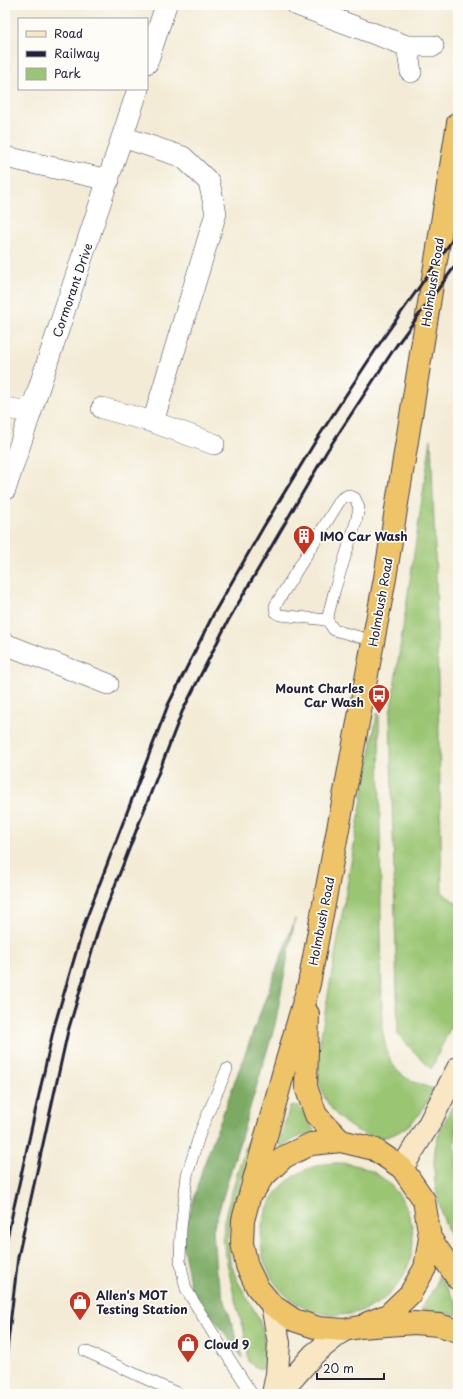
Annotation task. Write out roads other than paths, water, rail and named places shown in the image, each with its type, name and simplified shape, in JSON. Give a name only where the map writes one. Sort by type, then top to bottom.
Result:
[{"type":"highway","name":"Holmbush Road","points":[[309,984],[385,578],[458,123]]},
{"type":"highway","points":[[309,984],[306,1087],[316,1115],[341,1141]]},
{"type":"highway","points":[[309,984],[243,1220],[242,1243],[250,1273],[257,1287],[272,1305],[294,1320],[318,1328],[352,1328],[414,1323],[439,1324],[458,1331]]},
{"type":"highway","points":[[250,1198],[262,1178],[284,1157],[311,1144],[341,1141],[374,1149],[402,1168],[424,1200],[430,1238],[425,1268],[410,1294],[388,1315],[352,1328]]},
{"type":"highway","points":[[430,1238],[458,1279]]},
{"type":"street","points":[[148,60],[166,5]]},
{"type":"street","points":[[297,5],[407,46],[433,46]]},
{"type":"street","points":[[407,46],[411,72]]},
{"type":"street","name":"Cormorant Drive","points":[[5,490],[138,90]]},
{"type":"street","points":[[123,137],[183,157],[209,182],[216,213],[153,422]]},
{"type":"street","points":[[5,157],[109,180]]},
{"type":"street","points":[[5,408],[31,412]]},
{"type":"street","points":[[102,408],[153,422],[214,444]]},
{"type":"street","points":[[5,644],[108,684]]},
{"type":"street","points":[[402,1168],[429,1124],[458,1068]]},
{"type":"street","points":[[272,1305],[279,1343],[277,1374],[272,1394]]},
{"type":"street","points":[[279,1394],[314,1354],[352,1328]]},
{"type":"lane","points":[[327,620],[359,508],[355,498],[348,495],[342,499],[330,515],[275,606],[276,612],[280,615],[327,620],[334,630],[374,641]]},
{"type":"lane","points":[[227,1069],[201,1130],[187,1175],[181,1229],[180,1261],[186,1289],[252,1394]]},
{"type":"lane","points":[[85,1351],[179,1394]]},
{"type":"railway","points":[[5,1247],[54,1027],[85,922],[168,705],[214,613],[315,442],[384,337],[458,232]]},
{"type":"railway","points":[[5,1367],[18,1257],[68,1031],[99,927],[182,712],[228,621],[327,451],[396,346],[458,262]]},
{"type":"place","name":"IMO Car Wash","points":[[304,556]]},
{"type":"place","name":"Mount Charles Car Wash","points":[[379,714]]},
{"type":"place","name":"Allen's MOT Testing Station","points":[[80,1322]]},
{"type":"place","name":"Cloud 9","points":[[188,1364]]}]
